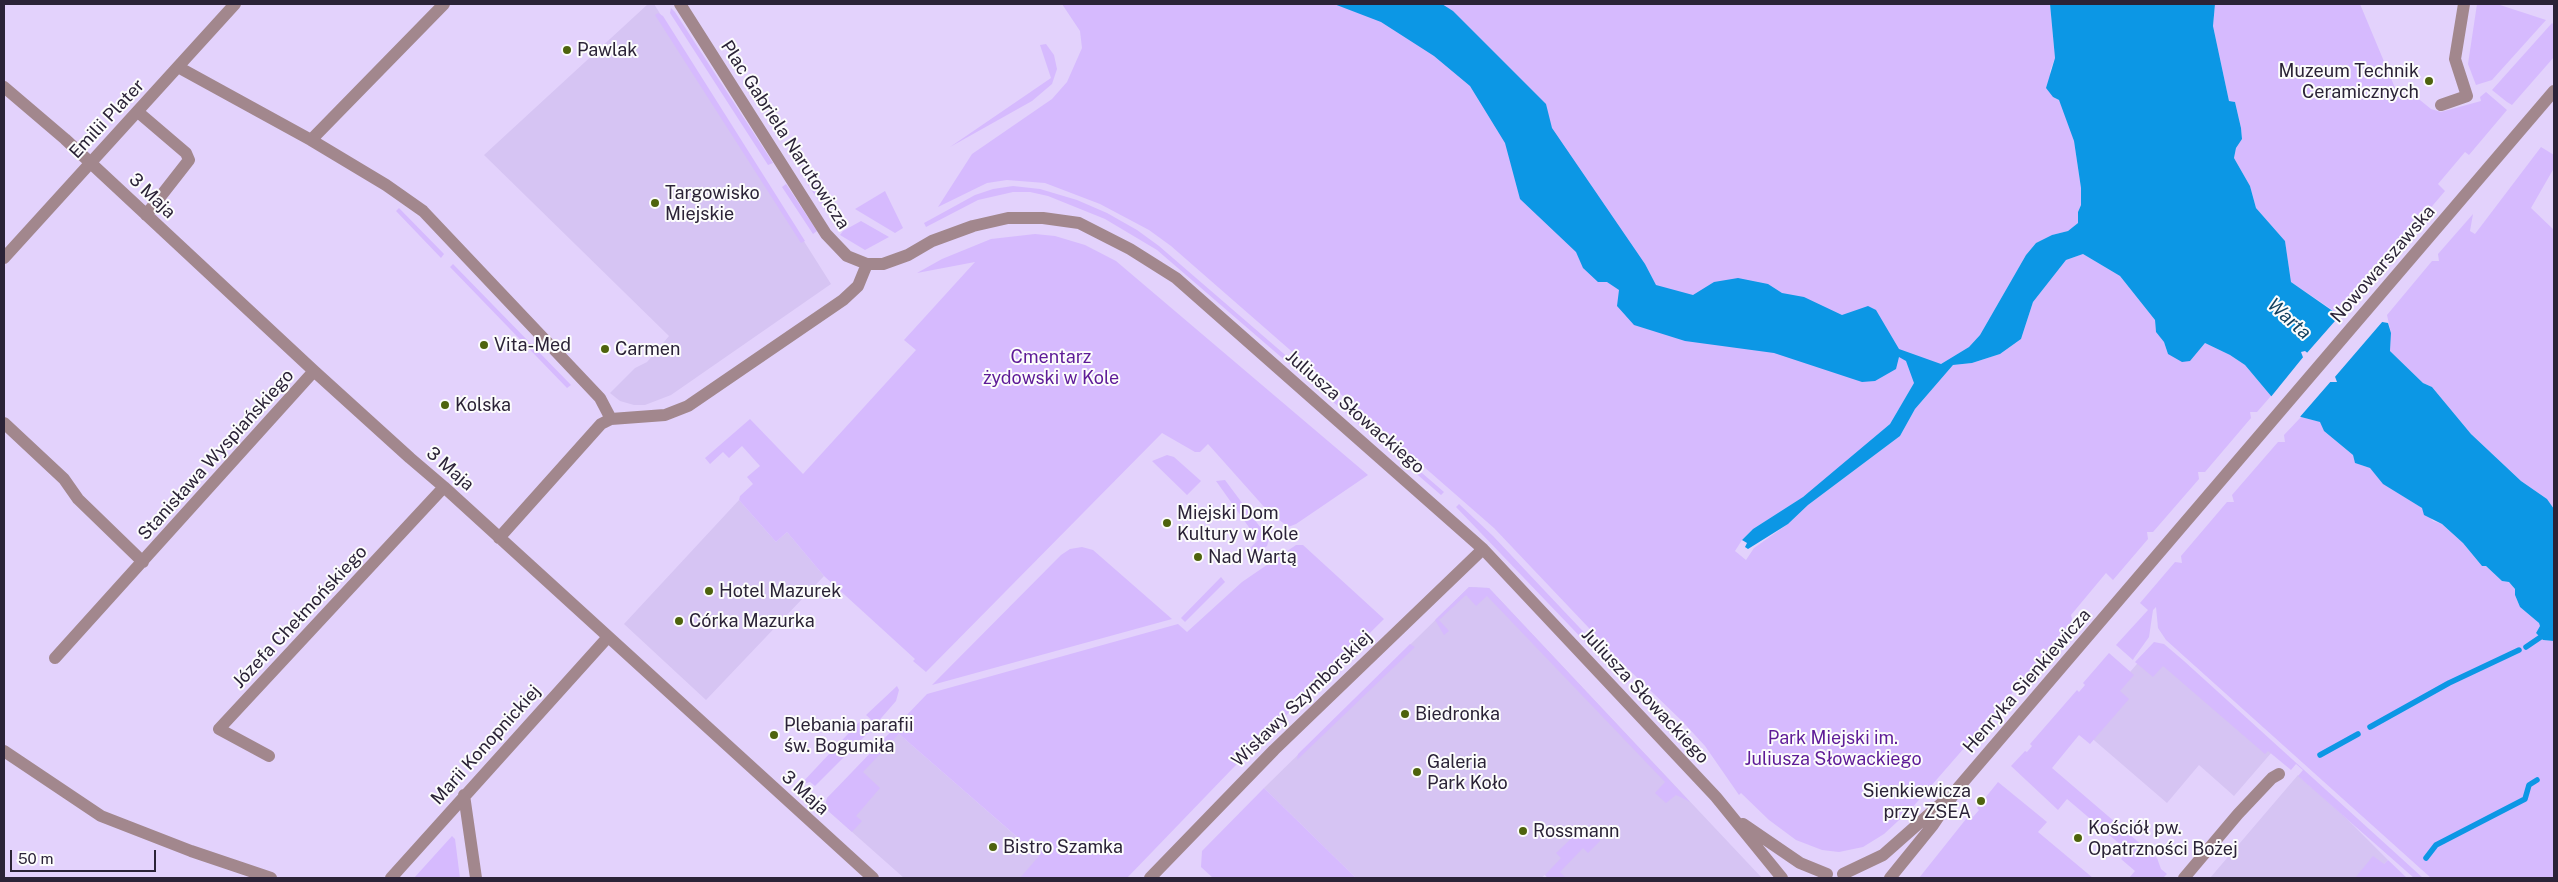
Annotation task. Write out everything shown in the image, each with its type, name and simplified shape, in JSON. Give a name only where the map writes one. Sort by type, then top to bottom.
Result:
[{"type":"street","name":"Emilii Plater","points":[[4,258],[235,4]]},
{"type":"street","points":[[311,140],[444,4]]},
{"type":"street","name":"Plac Gabriela Narutowicza","points":[[680,4],[826,234],[846,256],[867,264]]},
{"type":"street","points":[[2441,105],[2467,96],[2455,59],[2464,4]]},
{"type":"street","points":[[178,67],[311,140],[391,188],[423,211],[600,398],[611,419]]},
{"type":"street","name":"3 Maja","points":[[4,87],[90,163],[314,371],[873,878]]},
{"type":"street","name":"Nowowarszawska","points":[[2122,596],[2554,92]]},
{"type":"street","points":[[138,112],[186,153],[189,160],[146,215]]},
{"type":"street","name":"Juliusza Słowackiego","points":[[867,264],[894,260],[932,241],[973,226],[1008,218],[1043,218],[1079,223],[1130,249],[1176,278],[1483,549],[1735,818],[1782,878]]},
{"type":"street","points":[[499,538],[601,424],[611,419],[665,415],[688,406],[844,300],[858,286],[867,264]]},
{"type":"street","name":"Stanisława Wyspiańskiego","points":[[55,658],[314,371]]},
{"type":"street","name":"Stanisława Wyspiańskiego","points":[[4,423],[64,479],[78,499],[143,562]]},
{"type":"street","name":"Józefa Chełmońskiego","points":[[270,756],[220,730],[444,487]]},
{"type":"street","name":"Wisławy Szymborskiej","points":[[1150,878],[1274,750],[1483,549]]},
{"type":"street","name":"Henryka Sienkiewicza","points":[[1890,878],[1933,825],[1958,788],[2122,596]]},
{"type":"street","name":"Marii Konopnickiej","points":[[391,878],[608,637]]},
{"type":"street","points":[[4,751],[101,816],[191,851],[271,878]]},
{"type":"street","points":[[2184,878],[2238,814],[2272,778],[2279,774]]},
{"type":"street","name":"Henryka Sienkiewicza","points":[[1850,876],[1883,855],[1958,788]]},
{"type":"street","points":[[464,795],[476,878]]},
{"type":"street","name":"Juliusza Słowackiego","points":[[1735,818],[1800,864],[1823,876]]},
{"type":"street","points":[[1823,876],[1850,876]]},
{"type":"shaded area","name":"Targowisko Miejskie","points":[[648,4],[654,4],[831,284],[671,395],[645,405],[634,405],[620,401],[610,393],[635,368],[647,362],[669,336],[484,155]]},
{"type":"shaded area","points":[[739,500],[776,542],[787,532],[824,576],[706,700],[624,624]]},
{"type":"shaded area","points":[[1469,587],[1489,588],[1762,878],[1548,878],[1545,875],[1541,878],[1356,878],[1264,788]]},
{"type":"shaded area","points":[[2154,644],[2272,752],[2234,796],[2199,765],[2167,803],[2066,716],[2115,659],[2130,672]]},
{"type":"shaded area","points":[[899,734],[1064,878],[904,878],[825,808],[827,798]]},
{"type":"shaded area","points":[[2298,775],[2344,816],[2388,860],[2371,878],[2210,878]]},
{"type":"green space","name":"Park Miejski im. Juliusza Słowackiego","points":[[1062,4],[2050,4],[2055,58],[2050,71],[2053,97],[2059,100],[2066,113],[2074,141],[2081,188],[2078,223],[2068,231],[2052,235],[2036,243],[2026,255],[1980,335],[1969,347],[1941,364],[1925,370],[1913,385],[1890,424],[1803,497],[1753,529],[1742,540],[1735,551],[1746,560],[1754,548],[1788,524],[1808,505],[1900,436],[1915,409],[1953,365],[1972,363],[2000,354],[2021,339],[2033,302],[2066,260],[2083,254],[2120,276],[2155,320],[2156,332],[2164,342],[2168,354],[2198,351],[2205,343],[2230,355],[2245,365],[2271,396],[2257,412],[2250,412],[2251,418],[2205,472],[2198,472],[2199,479],[2153,532],[2147,532],[2148,539],[2113,580],[2106,573],[2071,615],[2073,623],[1911,809],[1884,834],[1863,847],[1839,852],[1822,850],[1796,840],[1769,820],[1741,793],[1739,795],[1705,746],[1683,722],[1625,666],[1494,528],[1171,246],[1149,230],[1100,204],[1045,183],[1007,180],[987,183],[938,207],[972,154],[1052,99],[1067,82],[1082,48],[1080,31]]},
{"type":"green space","points":[[2215,4],[2360,4],[2398,95],[2410,92],[2431,109],[2441,112],[2481,101],[2480,97],[2486,92],[2507,110],[2469,155],[2465,152],[2438,184],[2445,191],[2411,231],[2404,231],[2405,238],[2359,291],[2352,291],[2353,298],[2340,315],[2291,282],[2285,241],[2256,208],[2250,186],[2234,158],[2236,148],[2242,139],[2241,128],[2235,102],[2229,101],[2213,26]]},
{"type":"green space","points":[[2477,4],[2497,4],[2546,20],[2492,80],[2476,85],[2468,64]]},
{"type":"green space","points":[[671,8],[773,163],[768,165],[670,13]]},
{"type":"green space","points":[[658,13],[663,16],[805,241],[801,243],[655,15]]},
{"type":"green space","points":[[2552,23],[2554,25],[2554,57],[2512,105],[2492,90]]},
{"type":"green space","points":[[1046,44],[1054,55],[1057,69],[1052,84],[1032,101],[950,147],[1051,78],[1040,45]]},
{"type":"green space","points":[[2541,147],[2554,155],[2554,168],[2531,208],[2554,230],[2554,509],[2547,499],[2521,481],[2471,434],[2432,387],[2423,383],[2390,351],[2391,333],[2387,315],[2432,261],[2439,261],[2438,254],[2473,214],[2470,231],[2475,234]]},
{"type":"green space","points":[[815,180],[840,218],[833,222],[808,185]]},
{"type":"green space","points":[[786,184],[817,231],[813,234],[782,187]]},
{"type":"green space","points":[[1013,186],[1040,189],[1077,200],[1107,213],[1137,230],[1159,246],[1444,492],[1441,495],[1157,250],[1105,219],[1048,196],[1030,192],[1013,192],[978,200],[926,227],[924,223],[975,195],[993,189]]},
{"type":"green space","points":[[885,191],[903,228],[895,233],[855,209]]},
{"type":"green space","points":[[399,208],[444,254],[441,258],[396,211]]},
{"type":"green space","points":[[861,221],[889,237],[865,250],[840,235],[843,231]]},
{"type":"green space","name":"Cmentarz żydowski w Kole","points":[[1035,234],[1055,236],[1085,245],[1116,261],[1368,475],[1296,524],[1288,527],[1266,509],[1208,444],[1200,452],[1195,452],[1162,433],[926,672],[913,661],[915,659],[824,576],[787,532],[776,542],[739,500],[740,496],[753,484],[747,477],[760,466],[742,446],[729,458],[723,452],[710,464],[705,458],[750,419],[803,474],[916,350],[904,340],[975,262],[917,273],[942,259],[991,239]]},
{"type":"green space","points":[[453,264],[571,385],[567,388],[450,267]]},
{"type":"green space","points":[[2301,417],[2321,422],[2324,431],[2353,455],[2355,463],[2370,468],[2384,484],[2422,508],[2433,521],[2442,524],[2463,543],[2482,566],[2486,566],[2502,581],[2509,582],[2515,589],[2515,595],[2520,607],[2539,623],[2540,626],[2536,633],[2543,640],[2554,641],[2554,878],[2431,878],[2166,640],[2158,628],[2156,607],[2153,610],[2149,637],[2133,660],[2116,645],[2148,610],[2140,603],[2175,562],[2182,563],[2181,556],[2227,502],[2234,502],[2232,495],[2278,442],[2285,442],[2284,435]]},
{"type":"green space","points":[[1167,455],[1174,457],[1201,481],[1187,495],[1152,461]]},
{"type":"green space","points":[[1225,480],[1269,539],[1267,546],[1251,557],[1246,552],[1258,540],[1216,481]]},
{"type":"green space","points":[[1459,504],[1493,536],[1630,681],[1626,684],[1614,672],[1456,507]]},
{"type":"green space","points":[[1296,545],[1303,545],[1384,619],[1233,768],[1127,878],[1020,878],[1039,856],[899,734],[863,772],[880,788],[856,816],[862,821],[852,832],[825,808],[827,798],[927,694],[1178,624],[1187,632],[1242,582]]},
{"type":"green space","points":[[1082,547],[1093,550],[1172,619],[932,685],[1061,555],[1070,549]]},
{"type":"green space","points":[[1221,577],[1225,582],[1185,622],[1181,618]]},
{"type":"green space","points":[[1469,587],[1489,588],[1690,802],[1676,795],[1666,803],[1655,793],[1665,782],[1487,596],[1476,606],[1466,595],[1439,620],[1449,631],[1444,635],[1435,620]]},
{"type":"green space","points":[[2154,642],[2164,644],[2184,661],[2423,878],[2414,878],[2298,776],[2303,770],[2296,764],[2291,770],[2268,751],[2265,754],[2163,666],[2153,677],[2135,662]]},
{"type":"green space","points":[[1410,644],[1415,647],[1297,760],[1298,754]]},
{"type":"green space","points":[[2109,653],[2134,675],[2120,691],[2129,699],[2090,744],[2079,735],[2052,768],[2157,858],[2161,869],[2167,874],[2163,878],[2129,878],[2135,871],[2121,859],[2128,851],[2067,799],[2058,810],[2011,766],[2025,751],[2027,752],[2032,746],[2030,744],[2077,690],[2079,692],[2085,685],[2083,683]]},
{"type":"green space","points":[[897,686],[899,690],[896,701],[876,724],[866,715]]},
{"type":"green space","points":[[862,719],[872,729],[815,786],[810,782],[800,785]]},
{"type":"green space","points":[[1998,782],[2047,822],[2038,832],[2093,878],[1919,878],[1970,814],[1973,817],[1979,810],[1977,808]]},
{"type":"green space","points":[[1264,788],[1356,878],[1213,878],[1201,867],[1202,851]]},
{"type":"green space","points":[[1594,827],[1601,833],[1600,841],[1588,853],[1583,848],[1560,872],[1566,878],[1548,878],[1545,875],[1561,858],[1556,853],[1576,834],[1581,839]]},
{"type":"green space","points":[[452,836],[455,839],[460,878],[414,878]]},
{"type":"green space","points":[[2373,856],[2384,864],[2388,860],[2407,878],[2355,878]]},
{"type":"water","name":"Warta","points":[[1334,4],[1442,4],[1453,11],[1546,104],[1552,128],[1645,264],[1656,285],[1693,295],[1714,282],[1738,278],[1768,284],[1782,293],[1804,297],[1842,315],[1868,306],[1876,310],[1899,349],[1941,364],[1969,347],[1980,335],[2026,255],[2036,243],[2052,235],[2068,231],[2078,223],[2081,188],[2074,141],[2059,100],[2053,97],[2046,88],[2055,58],[2050,4],[2215,4],[2213,26],[2229,101],[2235,102],[2241,128],[2242,139],[2236,148],[2234,158],[2250,186],[2256,208],[2285,241],[2291,282],[2337,314],[2388,323],[2391,333],[2390,351],[2423,383],[2432,387],[2471,434],[2521,481],[2547,499],[2554,509],[2554,641],[2543,640],[2536,633],[2540,626],[2539,623],[2520,607],[2515,595],[2515,589],[2509,582],[2502,581],[2486,566],[2482,566],[2463,543],[2442,524],[2424,515],[2422,508],[2383,484],[2370,468],[2355,463],[2353,455],[2324,431],[2320,422],[2301,417],[2271,396],[2245,365],[2230,355],[2205,343],[2190,361],[2182,362],[2168,354],[2164,342],[2156,332],[2155,320],[2120,276],[2083,254],[2066,260],[2033,302],[2021,339],[2000,354],[1972,363],[1953,365],[1915,409],[1900,436],[1808,505],[1788,524],[1748,549],[1745,547],[1747,543],[1742,540],[1753,529],[1803,497],[1890,424],[1914,383],[1906,361],[1899,357],[1896,369],[1875,381],[1862,382],[1774,353],[1685,341],[1634,325],[1617,306],[1619,290],[1607,282],[1598,282],[1583,268],[1576,252],[1520,199],[1505,143],[1470,86],[1434,56],[1381,22]],"holes":[[[2305,351],[2334,374],[2337,382],[2330,382],[2304,360],[2301,352]]]},
{"type":"pier","points":[[2342,313],[2383,321],[2334,378],[2306,354]]},
{"type":"pier","points":[[2304,356],[2332,380],[2299,418],[2270,398]]},
{"type":"waterway","points":[[2526,647],[2554,628]]},
{"type":"waterway","points":[[2370,727],[2449,683],[2519,650]]},
{"type":"waterway","points":[[2320,755],[2358,734]]},
{"type":"waterway","points":[[2426,858],[2436,845],[2525,799],[2529,785],[2537,780]]},
{"type":"place","name":"Pawlak","points":[[567,50]]},
{"type":"place","name":"Muzeum Technik Ceramicznych","points":[[2429,81]]},
{"type":"place","name":"Targowisko Miejskie","points":[[655,203]]},
{"type":"place","name":"Vita-Med","points":[[484,345]]},
{"type":"place","name":"Carmen","points":[[605,349]]},
{"type":"place","name":"Kolska","points":[[445,405]]},
{"type":"place","name":"Miejski Dom Kultury w Kole","points":[[1167,523]]},
{"type":"place","name":"Nad Wartą","points":[[1198,557]]},
{"type":"place","name":"Hotel Mazurek","points":[[709,591]]},
{"type":"place","name":"Córka Mazurka","points":[[679,621]]},
{"type":"place","name":"Biedronka","points":[[1405,714]]},
{"type":"place","name":"Plebania parafii św. Bogumiła","points":[[774,735]]},
{"type":"place","name":"Galeria Park Koło","points":[[1417,772]]},
{"type":"place","name":"Sienkiewicza przy ZSEA","points":[[1981,801]]},
{"type":"place","name":"Rossmann","points":[[1523,831]]},
{"type":"place","name":"Kościół pw. Opatrzności Bożej","points":[[2078,838]]},
{"type":"place","name":"Bistro Szamka","points":[[993,847]]}]
